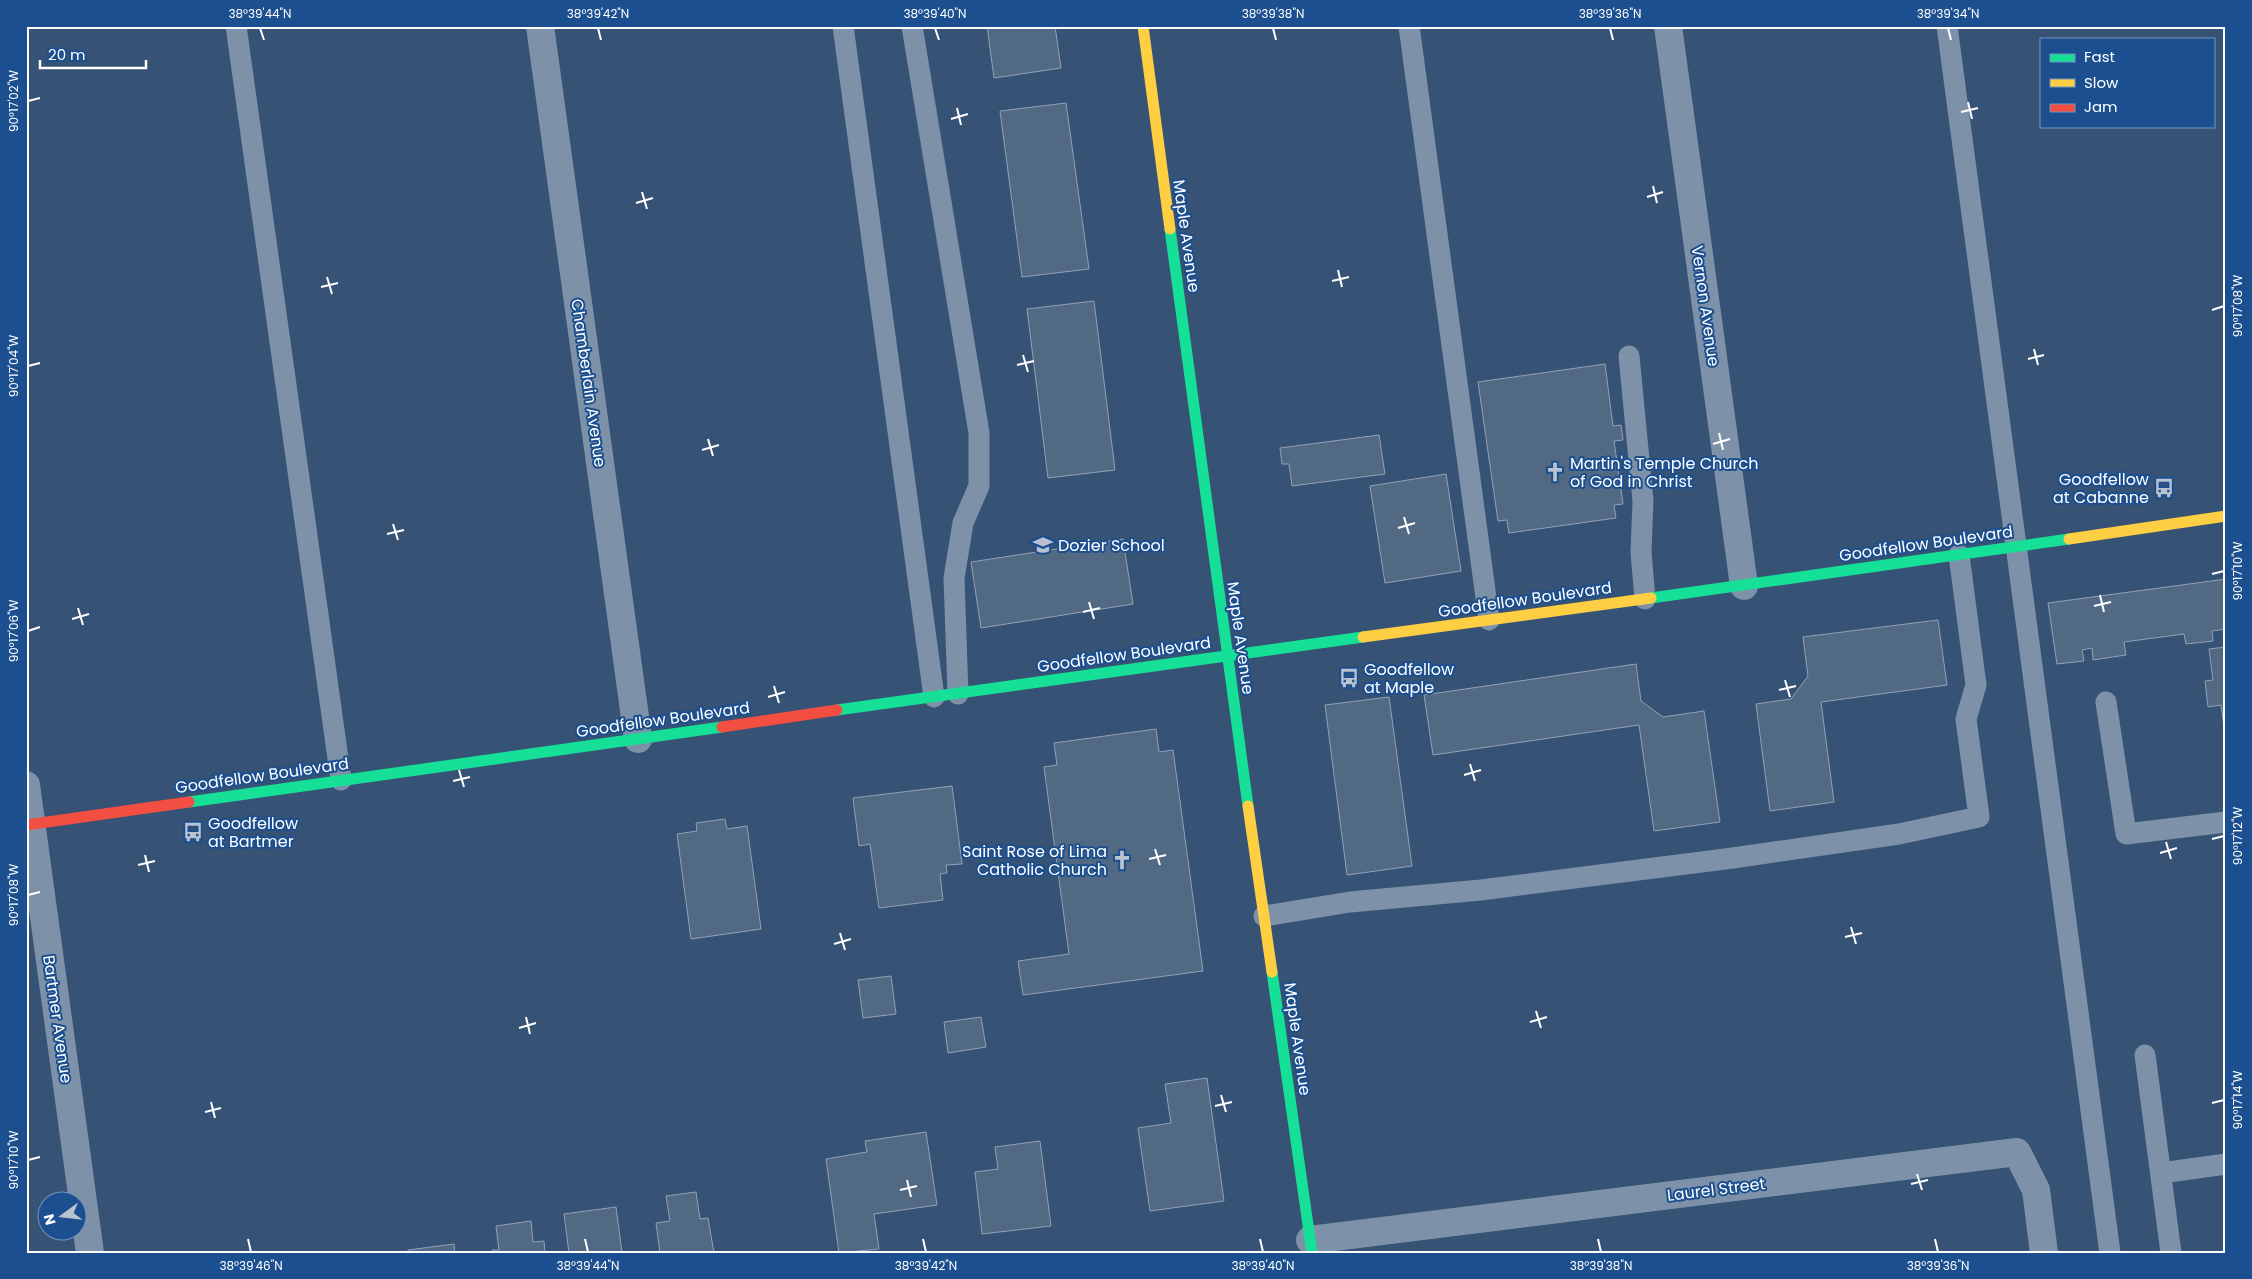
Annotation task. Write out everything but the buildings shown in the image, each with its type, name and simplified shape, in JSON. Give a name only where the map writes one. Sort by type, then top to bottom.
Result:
[{"type":"main road","name":"Maple Avenue","points":[[1143,26],[1227,655],[1311,1246]]},
{"type":"main road","name":"Goodfellow Boulevard","points":[[28,824],[1227,655],[1744,586],[2226,516]]},
{"type":"street","name":"Chamberlain Avenue","points":[[540,26],[638,739]]},
{"type":"street","name":"Vernon Avenue","points":[[1668,26],[1744,586]]},
{"type":"street","name":"Bartmer Avenue","points":[[26,785],[28,824],[90,1253]]},
{"type":"street","name":"Laurel Street","points":[[1311,1246],[2017,1152],[2036,1190],[2044,1253]]},
{"type":"lane","points":[[236,26],[341,780]]},
{"type":"lane","points":[[844,26],[934,697]]},
{"type":"lane","points":[[912,26],[979,433],[979,486],[963,523],[954,578],[958,694]]},
{"type":"lane","points":[[1409,26],[1489,620]]},
{"type":"lane","points":[[1947,26],[2110,1253]]},
{"type":"lane","points":[[1629,356],[1643,501],[1641,552],[1645,599]]},
{"type":"lane","points":[[1264,916],[1350,902],[1481,890],[1733,858],[1898,834],[1979,817],[1966,719],[1976,685],[1959,555]]},
{"type":"lane","points":[[2106,702],[2126,834],[2226,822]]},
{"type":"lane","points":[[2145,1055],[2171,1253]]},
{"type":"lane","points":[[2161,1172],[2226,1164]]},
{"type":"traffic: fast","points":[[1170,229],[1248,806]]},
{"type":"traffic: fast","points":[[1651,598],[2069,539]]},
{"type":"traffic: fast","points":[[837,710],[1363,637]]},
{"type":"traffic: fast","points":[[189,802],[722,727]]},
{"type":"traffic: fast","points":[[1272,972],[1312,1253]]},
{"type":"traffic: slow","points":[[1143,26],[1170,229]]},
{"type":"traffic: slow","points":[[2069,539],[2226,516]]},
{"type":"traffic: slow","points":[[1363,637],[1651,598]]},
{"type":"traffic: slow","points":[[1248,806],[1272,972]]},
{"type":"traffic: jam","points":[[722,727],[837,710]]},
{"type":"traffic: jam","points":[[26,825],[189,802]]},
{"type":"place","name":"Martin's Temple Church of God in Christ","points":[[1555,472]]},
{"type":"place","name":"Goodfellow at Cabanne","points":[[2164,488]]},
{"type":"place","name":"Dozier School","points":[[1043,545]]},
{"type":"place","name":"Goodfellow at Maple","points":[[1349,678]]},
{"type":"place","name":"Goodfellow at Bartmer","points":[[193,832]]},
{"type":"place","name":"Saint Rose of Lima Catholic Church","points":[[1122,860]]}]
